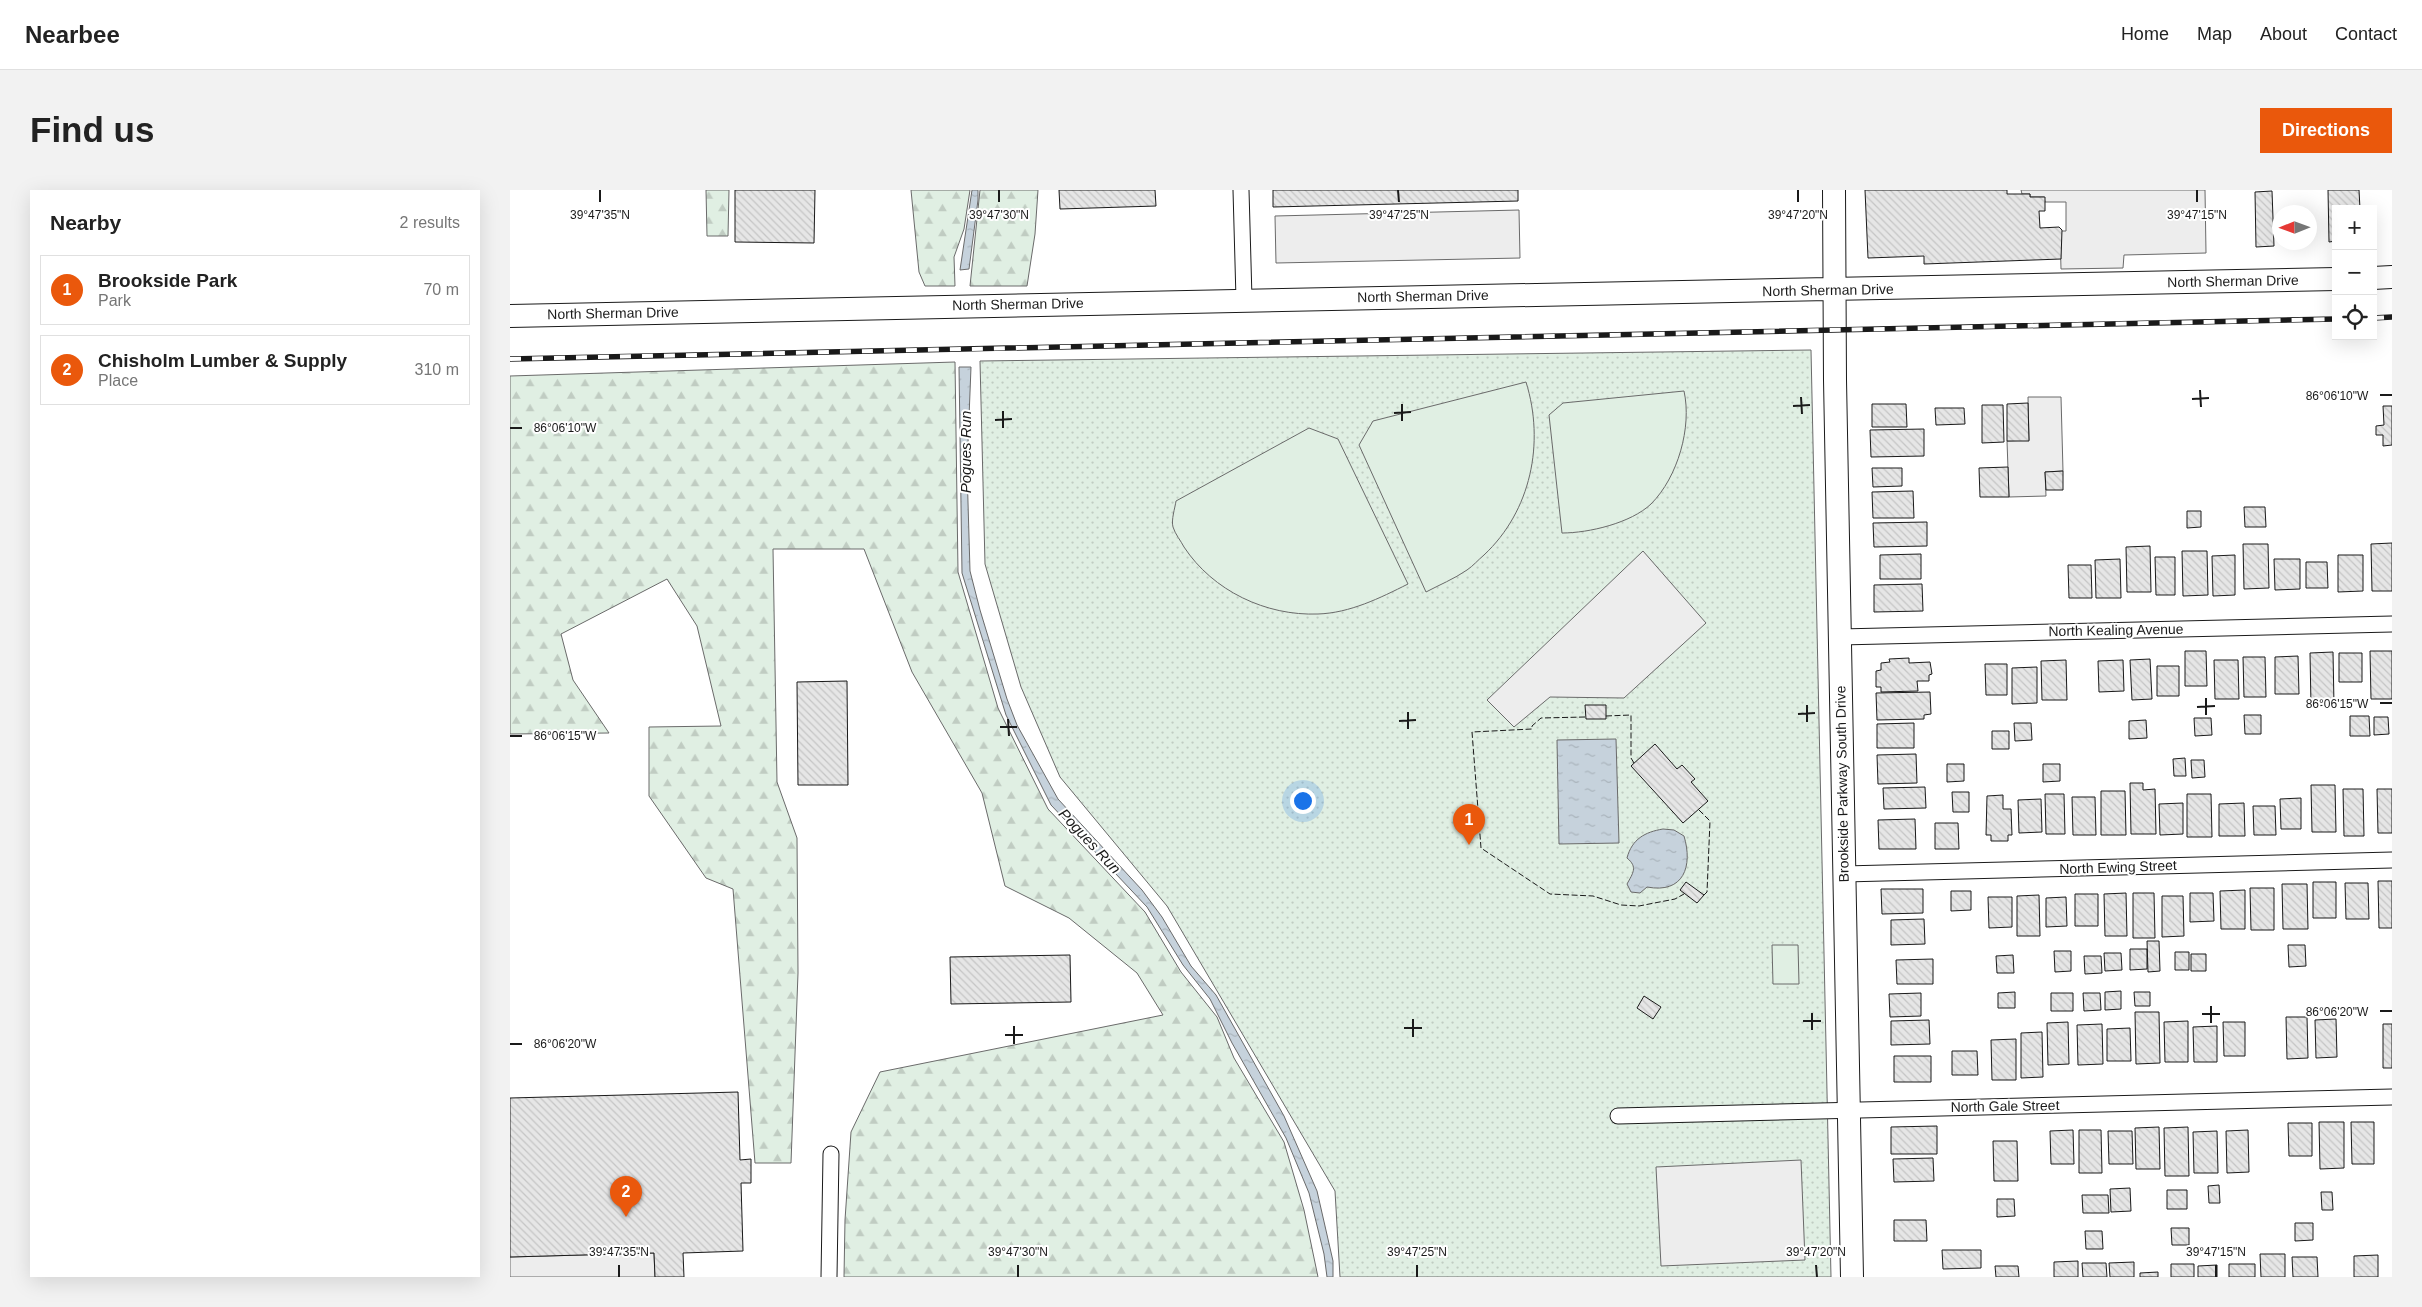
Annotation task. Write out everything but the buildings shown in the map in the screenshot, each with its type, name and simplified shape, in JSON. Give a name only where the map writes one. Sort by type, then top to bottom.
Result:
[{"type":"main road","name":"Brookside Parkway South Drive","points":[[1834,190],[1852,1277]]},
{"type":"main road","points":[[2377,278],[2392,277]]},
{"type":"main road","name":"North Sherman Drive","points":[[510,316],[1244,299],[1835,291],[2332,278]]},
{"type":"street","points":[[1241,190],[1244,299]]},
{"type":"street","name":"North Kealing Avenue","points":[[1840,637],[2392,624]]},
{"type":"street","name":"North Ewing Street","points":[[1844,874],[2392,860]]},
{"type":"street","name":"North Gale Street","points":[[1618,1116],[2392,1097]]},
{"type":"street","points":[[829,1277],[832,1154]]},
{"type":"green space","points":[[706,190],[729,190],[728,236],[707,236]]},
{"type":"green space","points":[[911,190],[970,190],[964,229],[954,257],[955,286],[925,286],[919,272]]},
{"type":"green space","points":[[980,190],[1038,190],[1035,234],[1027,286],[970,286]]},
{"type":"green space","points":[[1811,350],[1831,1277],[1340,1277],[1335,1191],[1167,906],[1060,777],[1021,687],[985,564],[980,361]]},
{"type":"green space","points":[[955,362],[958,572],[998,708],[1048,809],[1145,912],[1181,972],[1217,1017],[1234,1058],[1284,1142],[1304,1210],[1318,1277],[844,1277],[845,1220],[851,1132],[880,1072],[1163,1015],[1137,973],[1069,918],[1005,886],[982,793],[912,672],[864,549],[773,549],[777,782],[797,838],[798,973],[791,1163],[755,1163],[733,889],[706,878],[649,796],[649,727],[721,726],[697,626],[667,579],[561,634],[573,680],[609,733],[510,734],[510,376]]},
{"type":"green space","points":[[1526,382],[1532,405],[1533,452],[1530,475],[1523,497],[1513,518],[1500,537],[1471,567],[1426,592],[1359,445],[1373,421]]},
{"type":"green space","points":[[1684,391],[1686,420],[1681,451],[1669,480],[1651,504],[1632,517],[1609,526],[1573,533],[1562,533],[1549,415],[1563,403]]},
{"type":"green space","points":[[1309,428],[1338,439],[1408,584],[1353,608],[1318,614],[1279,611],[1242,598],[1225,588],[1196,563],[1178,537],[1173,524],[1176,501]]},
{"type":"green space","points":[[1772,945],[1798,945],[1799,984],[1773,984]]},
{"type":"shaded area","points":[[2021,190],[2205,190],[2206,253],[2124,255],[2123,268],[2061,269],[2060,231],[2066,231],[2066,202],[2045,202],[2044,197],[2030,197],[2030,194],[2022,194]]},
{"type":"shaded area","points":[[1519,210],[1520,258],[1276,263],[1275,216]]},
{"type":"shaded area","points":[[2028,397],[2061,397],[2063,471],[2045,472],[2046,496],[2009,497],[2007,441],[2029,440]]},
{"type":"shaded area","points":[[1643,551],[1706,623],[1624,698],[1550,697],[1514,727],[1487,700]]},
{"type":"shaded area","points":[[1801,1160],[1805,1260],[1661,1266],[1656,1167]]},
{"type":"shaded area","points":[[654,1253],[655,1277],[510,1277],[510,1257]]},
{"type":"water","points":[[972,190],[978,190],[978,200],[969,269],[960,270]]},
{"type":"water","name":"Pogues Run","points":[[959,367],[971,367],[967,468],[970,571],[1007,699],[1017,725],[1058,799],[1142,890],[1162,917],[1191,966],[1216,995],[1284,1116],[1317,1191],[1333,1261],[1333,1277],[1327,1277],[1324,1254],[1309,1193],[1286,1138],[1232,1043],[1210,999],[1183,965],[1147,907],[1051,805],[1006,715],[962,573]]},
{"type":"water","points":[[1616,739],[1619,843],[1559,844],[1557,740]]},
{"type":"water","points":[[1663,829],[1674,830],[1684,836],[1687,858],[1683,875],[1670,886],[1660,888],[1647,887],[1640,893],[1631,892],[1627,884],[1633,870],[1632,864],[1627,858],[1629,851],[1636,841],[1645,834]]},
{"type":"railway","points":[[2377,318],[2392,317]]},
{"type":"railway","points":[[510,359],[2332,319]]},
{"type":"fence","points":[[1606,716],[1631,715],[1631,758],[1634,763]]},
{"type":"fence","points":[[1585,717],[1541,718],[1532,726],[1532,729],[1472,732],[1481,848],[1550,894],[1593,896],[1621,905],[1639,906],[1675,899],[1684,894]]},
{"type":"fence","points":[[1699,810],[1710,821],[1707,892],[1704,895]]},
{"type":"place","name":"Brookside Park","points":[[1469,845]]},
{"type":"place","name":"Chisholm Lumber & Supply","points":[[626,1217]]}]
